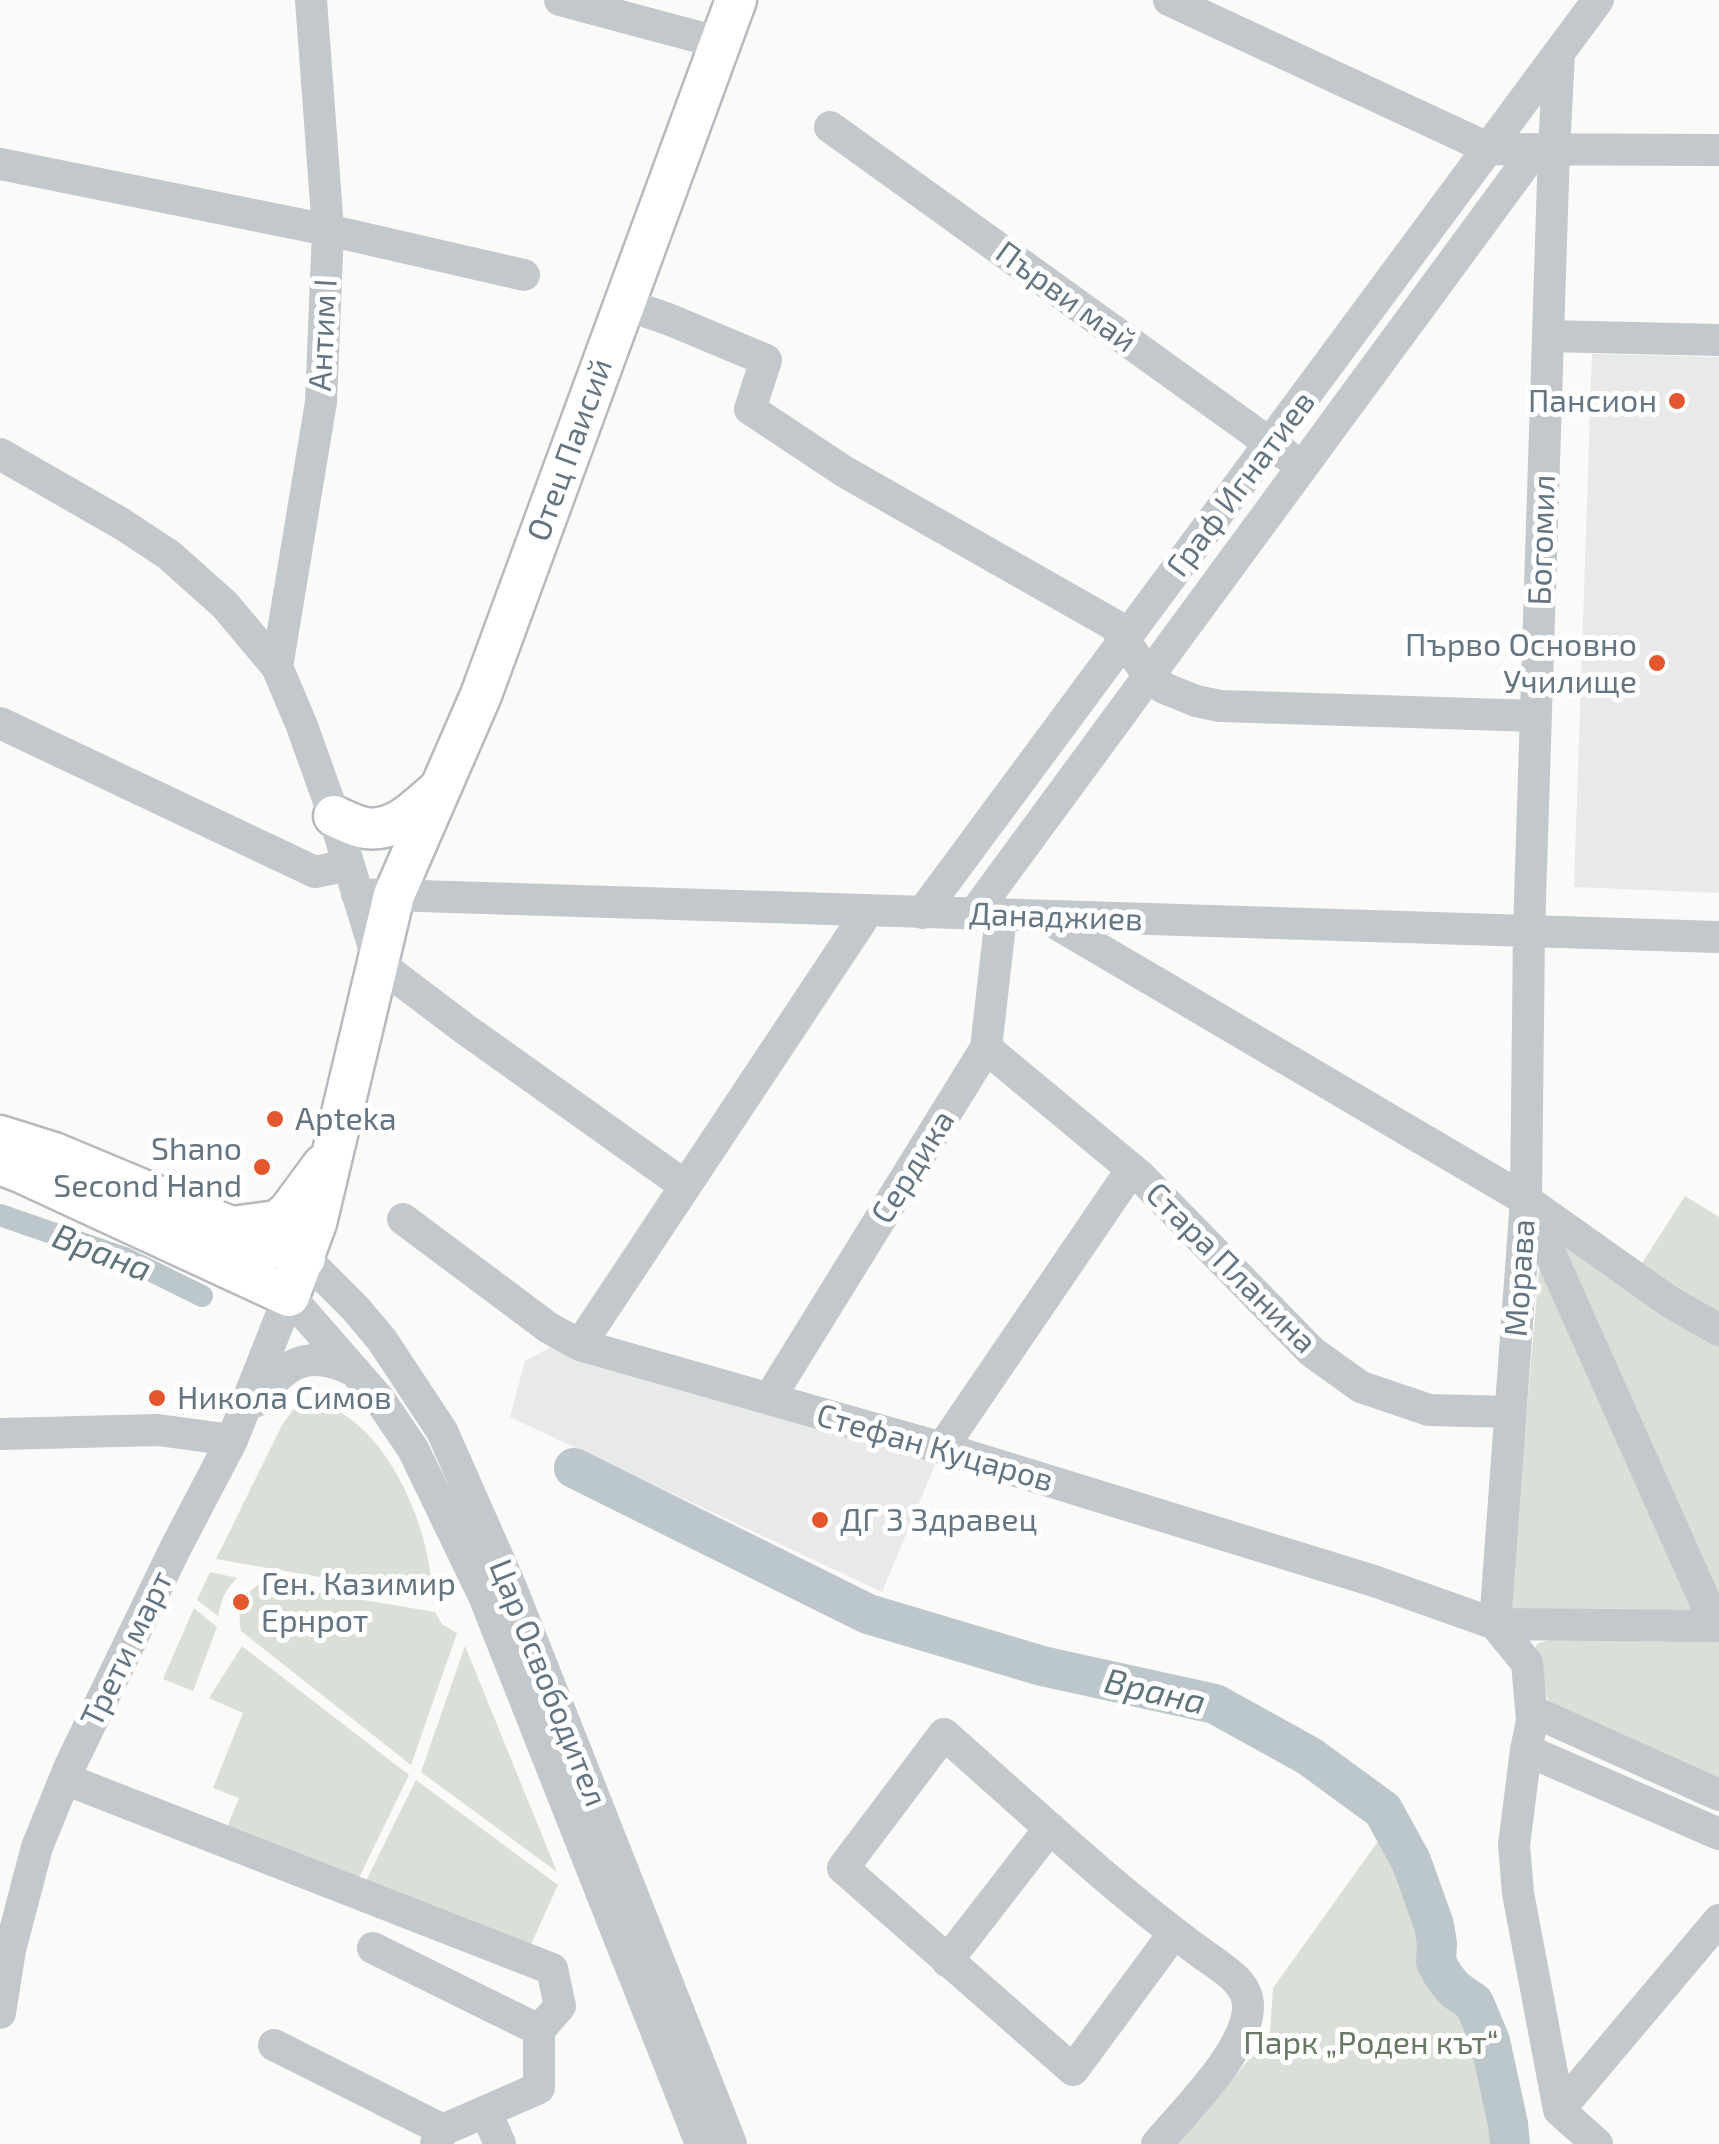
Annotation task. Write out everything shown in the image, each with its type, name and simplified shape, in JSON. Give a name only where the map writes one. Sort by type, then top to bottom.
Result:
[{"type":"main road","name":"Отец Паисий","points":[[289,1296],[316,1222],[379,964],[366,885],[440,787],[480,695],[736,0]]},
{"type":"main road","points":[[334,816],[364,828],[383,827],[405,819],[440,787]]},
{"type":"main road","points":[[0,1136],[54,1154],[305,1258]]},
{"type":"main road","points":[[232,1227],[277,1221],[289,1211],[334,1149]]},
{"type":"main road","points":[[0,1164],[289,1296]]},
{"type":"street","name":"Антим I","points":[[276,667],[321,402],[328,230],[310,0]]},
{"type":"street","points":[[560,0],[645,12],[720,43]]},
{"type":"street","points":[[1169,0],[1490,149],[1719,150]]},
{"type":"street","name":"Граф Игнатиев","points":[[922,913],[1598,0]]},
{"type":"street","points":[[1545,149],[1559,54]]},
{"type":"street","name":"Първи май","points":[[830,127],[1301,466]]},
{"type":"street","name":"Граф Игнатиев","points":[[987,916],[1148,674],[1301,466],[1545,149]]},
{"type":"street","name":"Богомил","points":[[1529,931],[1548,336],[1545,149]]},
{"type":"street","points":[[0,164],[524,274]]},
{"type":"street","points":[[624,304],[668,318],[766,360],[750,409],[845,472],[1114,625],[1148,674],[1164,688],[1220,706],[1536,716]]},
{"type":"street","points":[[1548,336],[1719,340]]},
{"type":"street","points":[[0,454],[169,554],[226,605],[276,667],[334,816],[366,885]]},
{"type":"street","name":"Данаджиев","points":[[0,723],[315,872],[366,885],[868,912],[1719,937]]},
{"type":"street","points":[[580,1345],[868,912]]},
{"type":"street","name":"Сердика","points":[[770,1399],[986,1048],[987,916]]},
{"type":"street","points":[[1046,918],[1526,1200],[1670,1302],[1719,1330]]},
{"type":"street","name":"Морава","points":[[1495,1624],[1526,1200],[1529,931]]},
{"type":"street","points":[[379,964],[684,1186]]},
{"type":"street","name":"Стара Планина","points":[[986,1048],[1132,1170],[1312,1352],[1361,1387],[1430,1410],[1510,1412]]},
{"type":"street","points":[[942,1448],[1132,1170]]},
{"type":"street","points":[[1495,1624],[1718,1626],[1526,1200]]},
{"type":"street","name":"Стефан Куцаров","points":[[403,1219],[549,1328],[580,1345],[942,1448],[1374,1582],[1495,1624]]},
{"type":"street","name":"Цар Освободител","points":[[305,1258],[382,1340],[442,1431],[510,1585],[730,2144]]},
{"type":"street","name":"Цар Освободител","points":[[289,1296],[379,1398],[413,1449],[484,1596],[700,2144]]},
{"type":"street","name":"Трети март","points":[[0,2012],[5,1948],[37,1847],[65,1779],[236,1429],[289,1296]]},
{"type":"street","points":[[0,1434],[236,1429],[277,1376],[292,1366],[320,1359],[355,1371]]},
{"type":"street","points":[[1495,1624],[1527,1663],[1532,1712],[1514,1845],[1518,1893],[1559,2110],[1597,2144]]},
{"type":"street","points":[[1526,1750],[1711,1830],[1718,1794],[1532,1712]]},
{"type":"street","points":[[1157,2144],[1232,2054],[1244,2030],[1249,2005],[1243,1987],[1174,1933],[944,1734],[843,1868],[1074,2070],[1174,1933]]},
{"type":"street","points":[[1572,1770],[1582,1734]]},
{"type":"street","points":[[65,1779],[552,1970],[560,2006],[539,2030],[539,2088],[439,2137],[274,2045]]},
{"type":"street","points":[[947,1962],[1050,1828]]},
{"type":"street","points":[[1559,2110],[1719,1920]]},
{"type":"street","points":[[373,1948],[539,2030]]},
{"type":"street","points":[[486,2112],[500,2144]]},
{"type":"shaded area","points":[[1592,354],[1719,357],[1719,893],[1574,887]]},
{"type":"shaded area","name":"ДГ 3 Здравец","points":[[567,1338],[942,1448],[882,1592],[510,1417],[525,1361]]},
{"type":"green space","points":[[1685,1196],[1719,1217],[1719,1314],[1639,1268]]},
{"type":"green space","points":[[1546,1220],[1719,1337],[1719,1613]]},
{"type":"green space","points":[[1540,1258],[1701,1615],[1506,1611]]},
{"type":"green space","points":[[305,1403],[330,1408],[352,1420],[389,1462],[416,1515],[424,1541],[430,1573],[429,1596],[216,1559],[282,1425],[293,1410]]},
{"type":"green space","points":[[210,1572],[237,1578],[224,1595],[218,1616],[197,1600]]},
{"type":"green space","points":[[261,1583],[435,1612],[442,1624],[457,1633],[411,1765],[241,1631],[243,1603]]},
{"type":"green space","points":[[194,1608],[217,1627],[193,1691],[163,1679]]},
{"type":"green space","points":[[1719,1634],[1719,1786],[1552,1714],[1534,1653],[1537,1644],[1548,1640]]},
{"type":"green space","points":[[242,1646],[409,1775],[355,1886],[227,1827],[239,1798],[213,1788],[243,1713],[209,1698]]},
{"type":"green space","points":[[465,1646],[557,1872],[421,1772]]},
{"type":"green space","points":[[416,1780],[558,1885],[528,1951],[362,1889]]},
{"type":"green space","name":"Парк „Роден кът“","points":[[1389,1826],[1488,2058],[1512,2144],[1178,2144],[1270,2034],[1273,1988]]},
{"type":"waterway","name":"Врана","points":[[0,1215],[127,1259],[202,1296]]},
{"type":"waterway","name":"Врана","points":[[574,1468],[868,1614],[1042,1666],[1215,1704],[1309,1756],[1383,1810],[1411,1861],[1434,1925],[1436,1962],[1454,1989],[1474,2003],[1490,2041],[1510,2144]]},
{"type":"place","name":"Пансион","points":[[1677,401]]},
{"type":"place","name":"Първо Основно Училище","points":[[1657,663]]},
{"type":"place","name":"Apteka","points":[[275,1119]]},
{"type":"place","name":"Shano Second Hand","points":[[262,1167]]},
{"type":"place","name":"Никола Симов","points":[[157,1398]]},
{"type":"place","name":"ДГ 3 Здравец","points":[[820,1520]]},
{"type":"place","name":"Ген. Казимир Ернрот","points":[[241,1602]]}]
